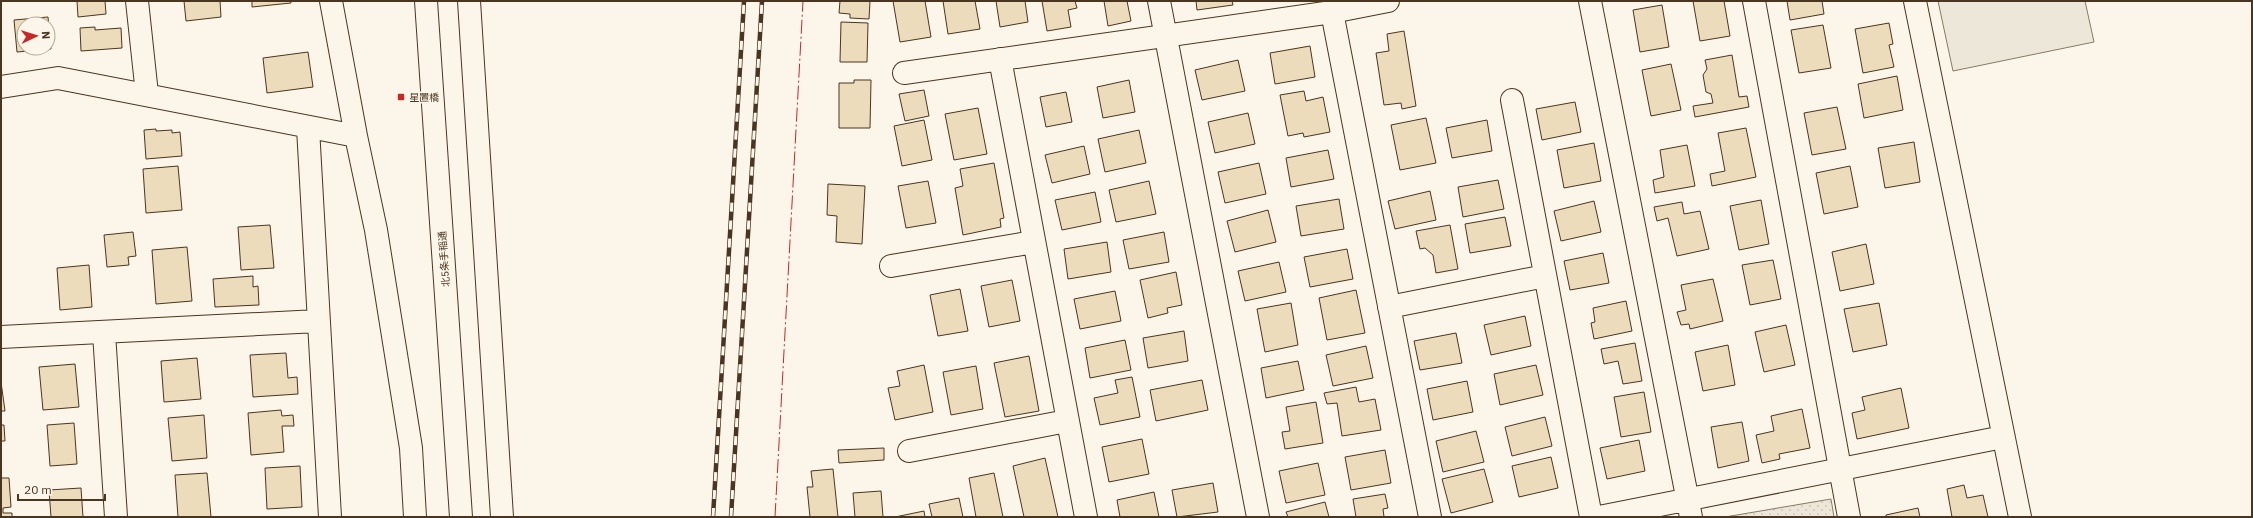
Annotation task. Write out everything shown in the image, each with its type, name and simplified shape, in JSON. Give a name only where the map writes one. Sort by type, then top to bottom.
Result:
[{"type":"main road","points":[[137,1],[147,94]]},
{"type":"main road","points":[[331,1],[356,136],[376,230],[410,440],[415,517]]},
{"type":"main road","name":"北5条手稲通","points":[[426,1],[461,517]]},
{"type":"main road","points":[[469,1],[502,517]]},
{"type":"main road","points":[[1159,1],[1258,517]]},
{"type":"main road","points":[[904,73],[1332,12],[1388,1]]},
{"type":"main road","points":[[1590,1],[1689,508]]},
{"type":"main road","points":[[1754,1],[1840,470],[1850,517]]},
{"type":"main road","points":[[1915,1],[2020,517]]},
{"type":"main road","points":[[1332,12],[1430,517]]},
{"type":"main road","points":[[1000,59],[1086,517]]},
{"type":"main road","points":[[1,87],[58,78],[147,94],[308,128],[356,136]]},
{"type":"main road","points":[[1512,100],[1591,517]]},
{"type":"main road","points":[[308,128],[330,517]]},
{"type":"main road","points":[[891,266],[1034,242]]},
{"type":"main road","points":[[1389,307],[1546,276]]},
{"type":"main road","points":[[1,337],[318,321]]},
{"type":"main road","points":[[104,333],[116,517]]},
{"type":"main road","points":[[909,451],[1067,420]]},
{"type":"main road","points":[[1599,517],[1689,508],[1840,470],[2003,437]]},
{"type":"shaded area","points":[[1938,1],[2085,1],[2094,42],[1953,71]]},
{"type":"shaded area","points":[[1831,499],[1834,517],[1725,517]]},
{"type":"building","points":[[77,1],[105,1],[106,14],[78,17]]},
{"type":"building","points":[[184,1],[220,1],[221,17],[186,21]]},
{"type":"building","points":[[252,1],[291,1],[291,3],[252,7]]},
{"type":"building","points":[[840,1],[870,1],[869,19],[850,18],[850,14],[839,13]]},
{"type":"building","points":[[893,1],[925,1],[931,37],[900,42]]},
{"type":"building","points":[[943,1],[975,1],[980,29],[948,34]]},
{"type":"building","points":[[996,1],[1025,1],[1028,22],[1000,27]]},
{"type":"building","points":[[1042,1],[1075,1],[1077,8],[1068,10],[1071,27],[1047,31]]},
{"type":"building","points":[[1104,1],[1127,1],[1131,21],[1108,26]]},
{"type":"building","points":[[1196,1],[1232,1],[1233,5],[1197,10]]},
{"type":"building","points":[[1693,1],[1724,1],[1730,36],[1700,41]]},
{"type":"building","points":[[1787,1],[1822,1],[1824,14],[1790,20]]},
{"type":"building","points":[[1662,5],[1669,47],[1640,52],[1633,10]]},
{"type":"building","points":[[14,20],[16,20],[16,41]]},
{"type":"building","points":[[841,22],[868,23],[867,62],[840,62]]},
{"type":"building","points":[[1889,23],[1893,44],[1889,45],[1894,67],[1863,73],[1855,29]]},
{"type":"building","points":[[1823,25],[1831,68],[1799,73],[1791,30]]},
{"type":"building","points":[[95,27],[95,30],[121,28],[122,48],[81,51],[80,28]]},
{"type":"building","points":[[1404,31],[1416,106],[1402,109],[1401,103],[1384,105],[1376,53],[1389,51],[1387,34]]},
{"type":"building","points":[[1310,46],[1315,77],[1275,84],[1270,53]]},
{"type":"building","points":[[308,52],[313,87],[267,93],[263,58]]},
{"type":"building","points":[[1732,55],[1739,97],[1747,96],[1749,107],[1695,117],[1693,106],[1713,103],[1711,94],[1706,92],[1703,75],[1707,69],[1705,60]]},
{"type":"building","points":[[1238,60],[1245,91],[1202,100],[1195,70]]},
{"type":"building","points":[[1671,64],[1681,110],[1651,116],[1642,70]]},
{"type":"building","points":[[1897,76],[1903,110],[1864,118],[1858,84]]},
{"type":"building","points":[[854,80],[871,80],[870,128],[839,128],[839,83],[854,83]]},
{"type":"building","points":[[1129,80],[1135,112],[1103,118],[1097,87]]},
{"type":"building","points":[[924,90],[929,116],[905,121],[899,94]]},
{"type":"building","points":[[1304,91],[1306,101],[1323,97],[1330,132],[1304,137],[1303,133],[1288,136],[1280,95]]},
{"type":"building","points":[[1066,92],[1072,122],[1046,127],[1040,97]]},
{"type":"building","points":[[1575,102],[1581,132],[1542,140],[1536,109]]},
{"type":"building","points":[[1837,107],[1846,149],[1812,155],[1804,113]]},
{"type":"building","points":[[978,108],[987,154],[954,160],[945,114]]},
{"type":"building","points":[[1248,113],[1255,144],[1215,153],[1208,122]]},
{"type":"building","points":[[1426,118],[1436,163],[1400,170],[1391,125]]},
{"type":"building","points":[[924,120],[932,160],[902,166],[894,126]]},
{"type":"building","points":[[1487,120],[1492,151],[1452,158],[1446,128]]},
{"type":"building","points":[[1746,128],[1756,177],[1712,186],[1710,174],[1725,171],[1718,133]]},
{"type":"building","points":[[156,129],[156,131],[172,130],[172,133],[180,132],[182,156],[146,159],[144,130]]},
{"type":"building","points":[[1139,130],[1146,163],[1105,172],[1098,139]]},
{"type":"building","points":[[1914,142],[1920,182],[1885,188],[1878,148]]},
{"type":"building","points":[[1594,143],[1601,181],[1564,188],[1557,150]]},
{"type":"building","points":[[1687,145],[1695,186],[1655,193],[1653,180],[1664,177],[1660,150]]},
{"type":"building","points":[[1084,146],[1090,174],[1052,183],[1045,155]]},
{"type":"building","points":[[1328,150],[1334,179],[1291,187],[1286,158]]},
{"type":"building","points":[[994,163],[1004,218],[1000,219],[1001,227],[963,235],[955,188],[963,186],[960,169]]},
{"type":"building","points":[[1259,163],[1266,194],[1225,203],[1218,172]]},
{"type":"building","points":[[178,166],[182,210],[146,213],[143,169]]},
{"type":"building","points":[[1850,166],[1858,207],[1824,214],[1816,173]]},
{"type":"building","points":[[1498,180],[1504,209],[1463,217],[1458,187]]},
{"type":"building","points":[[928,181],[936,223],[906,228],[898,186]]},
{"type":"building","points":[[1149,181],[1156,214],[1116,222],[1109,190]]},
{"type":"building","points":[[828,184],[865,186],[862,244],[836,242],[837,216],[827,215]]},
{"type":"building","points":[[1430,191],[1436,220],[1395,229],[1388,201]]},
{"type":"building","points":[[1095,192],[1101,222],[1062,230],[1055,200]]},
{"type":"building","points":[[1339,199],[1344,229],[1301,236],[1296,206]]},
{"type":"building","points":[[1761,200],[1769,244],[1739,250],[1730,206]]},
{"type":"building","points":[[1594,201],[1601,232],[1561,241],[1554,211]]},
{"type":"building","points":[[1682,202],[1684,214],[1700,211],[1709,249],[1677,256],[1668,218],[1657,221],[1654,207]]},
{"type":"building","points":[[1268,210],[1276,242],[1235,252],[1227,221]]},
{"type":"building","points":[[1505,217],[1511,246],[1470,253],[1465,224]]},
{"type":"building","points":[[270,225],[274,268],[241,270],[238,227]]},
{"type":"building","points":[[1450,225],[1458,269],[1436,273],[1433,255],[1425,248],[1420,249],[1416,231]]},
{"type":"building","points":[[133,232],[136,256],[128,257],[129,265],[107,267],[104,235]]},
{"type":"building","points":[[1164,232],[1169,262],[1129,269],[1123,240]]},
{"type":"building","points":[[1107,242],[1111,272],[1068,279],[1064,249]]},
{"type":"building","points":[[1866,244],[1874,284],[1840,291],[1832,252]]},
{"type":"building","points":[[187,247],[192,301],[156,304],[152,250]]},
{"type":"building","points":[[1347,249],[1353,279],[1310,287],[1304,257]]},
{"type":"building","points":[[1603,253],[1609,283],[1570,290],[1564,261]]},
{"type":"building","points":[[1773,260],[1781,299],[1750,305],[1742,265]]},
{"type":"building","points":[[1279,262],[1286,292],[1245,301],[1238,271]]},
{"type":"building","points":[[89,265],[92,307],[60,310],[57,268]]},
{"type":"building","points":[[1176,272],[1182,305],[1167,308],[1168,313],[1148,318],[1140,280]]},
{"type":"building","points":[[253,276],[253,287],[258,286],[259,305],[215,307],[213,279]]},
{"type":"building","points":[[1713,279],[1723,321],[1690,329],[1689,324],[1681,325],[1677,312],[1686,310],[1681,285]]},
{"type":"building","points":[[1012,280],[1020,321],[989,327],[981,286]]},
{"type":"building","points":[[960,289],[968,331],[938,336],[930,295]]},
{"type":"building","points":[[1356,290],[1365,333],[1327,340],[1319,298]]},
{"type":"building","points":[[1115,291],[1121,321],[1080,329],[1074,299]]},
{"type":"building","points":[[1626,301],[1632,331],[1594,339],[1591,323],[1595,322],[1593,308]]},
{"type":"building","points":[[1291,303],[1298,345],[1265,352],[1257,309]]},
{"type":"building","points":[[1879,303],[1887,345],[1853,352],[1844,309]]},
{"type":"building","points":[[1525,316],[1531,346],[1491,355],[1484,325]]},
{"type":"building","points":[[1786,325],[1795,365],[1764,372],[1755,332]]},
{"type":"building","points":[[1184,331],[1188,361],[1148,368],[1143,338]]},
{"type":"building","points":[[1456,333],[1462,363],[1420,370],[1414,341]]},
{"type":"building","points":[[1125,340],[1131,370],[1090,378],[1085,348]]},
{"type":"building","points":[[1635,343],[1642,381],[1623,384],[1618,361],[1604,364],[1601,349]]},
{"type":"building","points":[[1728,345],[1735,385],[1703,391],[1695,352]]},
{"type":"building","points":[[1366,346],[1373,378],[1333,386],[1326,355]]},
{"type":"building","points":[[286,353],[288,378],[297,377],[298,394],[253,397],[250,355]]},
{"type":"building","points":[[1029,356],[1039,411],[1005,417],[994,363]]},
{"type":"building","points":[[197,358],[201,399],[164,402],[161,361]]},
{"type":"building","points":[[1298,361],[1304,390],[1266,398],[1261,368]]},
{"type":"building","points":[[75,364],[79,407],[43,410],[39,367]]},
{"type":"building","points":[[924,365],[933,412],[895,420],[888,388],[900,386],[897,371]]},
{"type":"building","points":[[1536,365],[1543,395],[1500,405],[1494,374]]},
{"type":"building","points":[[976,366],[983,409],[951,415],[943,372]]},
{"type":"building","points":[[1132,377],[1140,417],[1100,425],[1094,398],[1118,393],[1115,380]]},
{"type":"building","points":[[1202,380],[1208,410],[1156,421],[1150,390]]},
{"type":"building","points":[[1467,381],[1473,412],[1433,420],[1427,389]]},
{"type":"building","points":[[1,382],[5,411],[1,411]]},
{"type":"building","points":[[1356,387],[1359,402],[1375,399],[1381,430],[1342,436],[1337,403],[1327,404],[1324,393]]},
{"type":"building","points":[[1901,388],[1909,428],[1857,439],[1852,413],[1865,410],[1862,397]]},
{"type":"building","points":[[1644,392],[1651,432],[1621,437],[1614,397]]},
{"type":"building","points":[[1316,402],[1323,443],[1285,449],[1282,432],[1290,431],[1286,407]]},
{"type":"building","points":[[1802,409],[1810,448],[1779,454],[1780,459],[1762,463],[1756,435],[1774,431],[1771,416]]},
{"type":"building","points":[[281,410],[282,416],[293,415],[294,426],[282,426],[284,452],[251,455],[248,413]]},
{"type":"building","points":[[204,415],[207,458],[172,461],[168,418]]},
{"type":"building","points":[[1545,417],[1552,446],[1512,456],[1505,427]]},
{"type":"building","points":[[1742,422],[1749,461],[1718,468],[1711,427]]},
{"type":"building","points":[[74,423],[77,464],[50,466],[47,425]]},
{"type":"building","points":[[1,425],[4,425],[5,441],[1,441]]},
{"type":"building","points":[[1476,431],[1484,462],[1443,472],[1436,441]]},
{"type":"building","points":[[1142,439],[1149,474],[1109,482],[1102,447]]},
{"type":"building","points":[[1639,440],[1645,471],[1607,479],[1600,448]]},
{"type":"building","points":[[884,448],[884,460],[839,463],[838,450]]},
{"type":"building","points":[[1385,450],[1391,483],[1351,490],[1345,457]]},
{"type":"building","points":[[1551,457],[1558,488],[1519,497],[1512,466]]},
{"type":"building","points":[[1045,458],[1058,517],[1024,517],[1013,466]]},
{"type":"building","points":[[1318,463],[1325,495],[1286,503],[1279,471]]},
{"type":"building","points":[[300,466],[302,507],[267,509],[265,468]]},
{"type":"building","points":[[833,469],[838,517],[810,517],[807,487],[813,487],[811,471]]},
{"type":"building","points":[[1484,469],[1493,502],[1451,513],[1442,479]]},
{"type":"building","points":[[207,473],[211,517],[178,517],[175,475]]},
{"type":"building","points":[[994,473],[1003,517],[976,517],[969,478]]},
{"type":"building","points":[[1,478],[9,478],[11,507],[3,508],[3,513],[12,513],[12,517],[1,517]]},
{"type":"building","points":[[1213,483],[1218,512],[1177,517],[1172,490]]},
{"type":"building","points":[[1964,485],[1967,498],[1983,495],[1988,517],[1952,517],[1947,489]]},
{"type":"building","points":[[81,488],[83,517],[51,517],[49,490]]},
{"type":"building","points":[[881,491],[883,517],[855,517],[853,493]]},
{"type":"building","points":[[1154,492],[1159,517],[1120,517],[1117,500]]},
{"type":"building","points":[[1385,494],[1388,508],[1383,509],[1384,517],[1356,517],[1353,499]]},
{"type":"building","points":[[959,498],[963,517],[932,517],[929,504]]},
{"type":"building","points":[[1325,502],[1329,517],[1288,517],[1286,512]]},
{"type":"building","points":[[1918,508],[1920,517],[1886,517],[1886,515]]},
{"type":"building","points":[[924,511],[925,517],[895,517]]},
{"type":"railway","points":[[713,517],[744,1]]},
{"type":"railway","points":[[731,517],[762,1]]},
{"type":"power","points":[[775,517],[803,1]]},
{"type":"place","name":"星置橋","points":[[401,97]]}]
